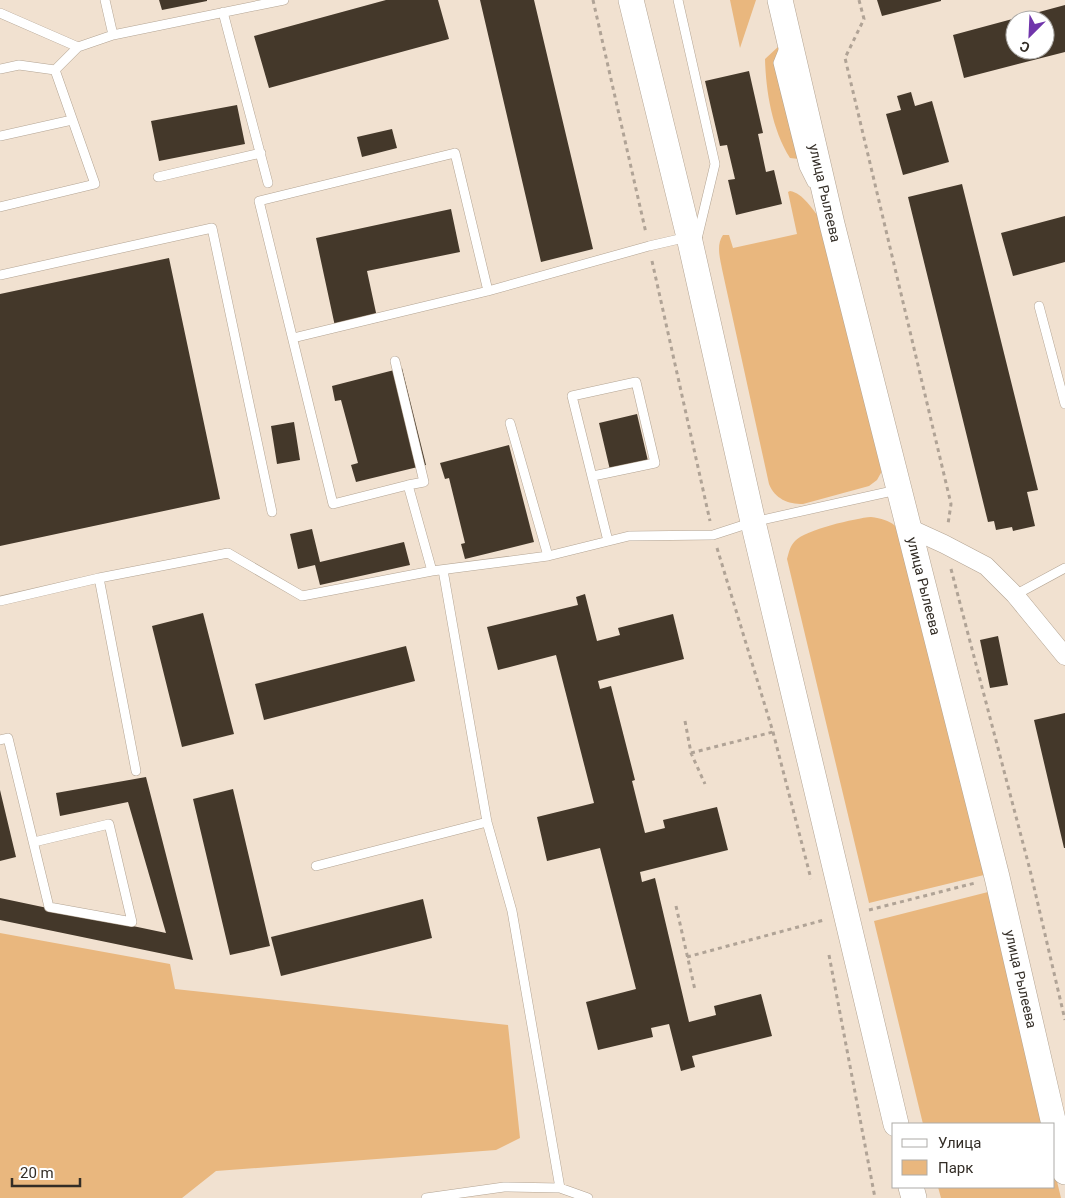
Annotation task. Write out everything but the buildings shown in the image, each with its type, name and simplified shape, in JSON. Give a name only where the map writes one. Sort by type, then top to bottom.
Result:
[{"type":"main road","points":[[631,0],[691,246],[753,522],[896,1123]]},
{"type":"main road","name":"улица Рылеева","points":[[780,1],[832,224],[997,877],[1054,1123]]},
{"type":"main road","name":"улица Рылеева","points":[[1055,1129],[1065,1172]]},
{"type":"street","points":[[910,528],[986,566],[1015,595],[1065,656]]},
{"type":"lane","points":[[105,0],[113,35]]},
{"type":"lane","points":[[55,70],[78,47],[113,35],[284,0]]},
{"type":"lane","points":[[293,338],[488,291],[649,246],[691,246],[715,164],[678,0]]},
{"type":"lane","points":[[224,12],[262,153],[268,183]]},
{"type":"lane","points":[[0,13],[78,47]]},
{"type":"lane","points":[[0,69],[19,65],[55,70]]},
{"type":"lane","points":[[0,207],[95,184],[55,70]]},
{"type":"lane","points":[[0,136],[72,120]]},
{"type":"lane","points":[[158,177],[262,153]]},
{"type":"lane","points":[[395,361],[424,482],[334,504],[259,201],[455,153],[488,291]]},
{"type":"lane","points":[[0,275],[212,228],[272,512]]},
{"type":"lane","points":[[1040,306],[1065,404]]},
{"type":"lane","points":[[593,476],[654,463],[636,382],[572,396],[608,541]]},
{"type":"lane","points":[[510,423],[548,556]]},
{"type":"lane","points":[[408,485],[432,571]]},
{"type":"lane","points":[[0,601],[98,578],[228,553],[302,596],[432,571],[548,556],[628,536],[713,535],[753,522],[900,490]]},
{"type":"lane","points":[[1015,595],[1065,568]]},
{"type":"lane","points":[[443,570],[487,822],[512,911],[560,1188]]},
{"type":"lane","points":[[98,578],[136,770]]},
{"type":"lane","points":[[0,740],[8,738],[49,907],[132,922],[109,824],[34,842]]},
{"type":"lane","points":[[316,866],[487,822]]},
{"type":"lane","points":[[426,1198],[504,1187],[560,1188],[588,1198]]},
{"type":"path","points":[[593,0],[713,535],[773,732],[812,884]]},
{"type":"path","points":[[859,0],[864,19],[845,58],[952,504],[944,544],[1030,870],[1065,1020]]},
{"type":"path","points":[[685,721],[691,753],[705,784]]},
{"type":"path","points":[[691,753],[773,732]]},
{"type":"path","points":[[676,906],[695,990]]},
{"type":"path","points":[[820,911],[823,921]]},
{"type":"path","points":[[828,949],[875,1198]]},
{"type":"green space","points":[[730,0],[756,0],[740,48]]},
{"type":"green space","points":[[779,46],[808,160],[790,158],[774,123],[767,84],[765,59]]},
{"type":"green space","points":[[790,191],[803,198],[821,220],[882,471],[877,480],[869,486],[803,504],[783,500],[778,497],[769,484],[719,252],[723,235],[729,235],[733,248],[797,234],[788,192]]},
{"type":"green space","points":[[871,517],[885,520],[894,525],[902,533],[908,546],[984,875],[869,903],[787,559],[795,541],[809,533],[831,525]]},
{"type":"green space","points":[[988,892],[1043,1123],[923,1123],[874,921]]},
{"type":"green space","points":[[0,933],[170,964],[175,989],[508,1025],[520,1138],[496,1150],[216,1171],[182,1198],[0,1198]]},
{"type":"green space","points":[[1055,1173],[1061,1198],[941,1198],[938,1188],[1055,1188]]}]
